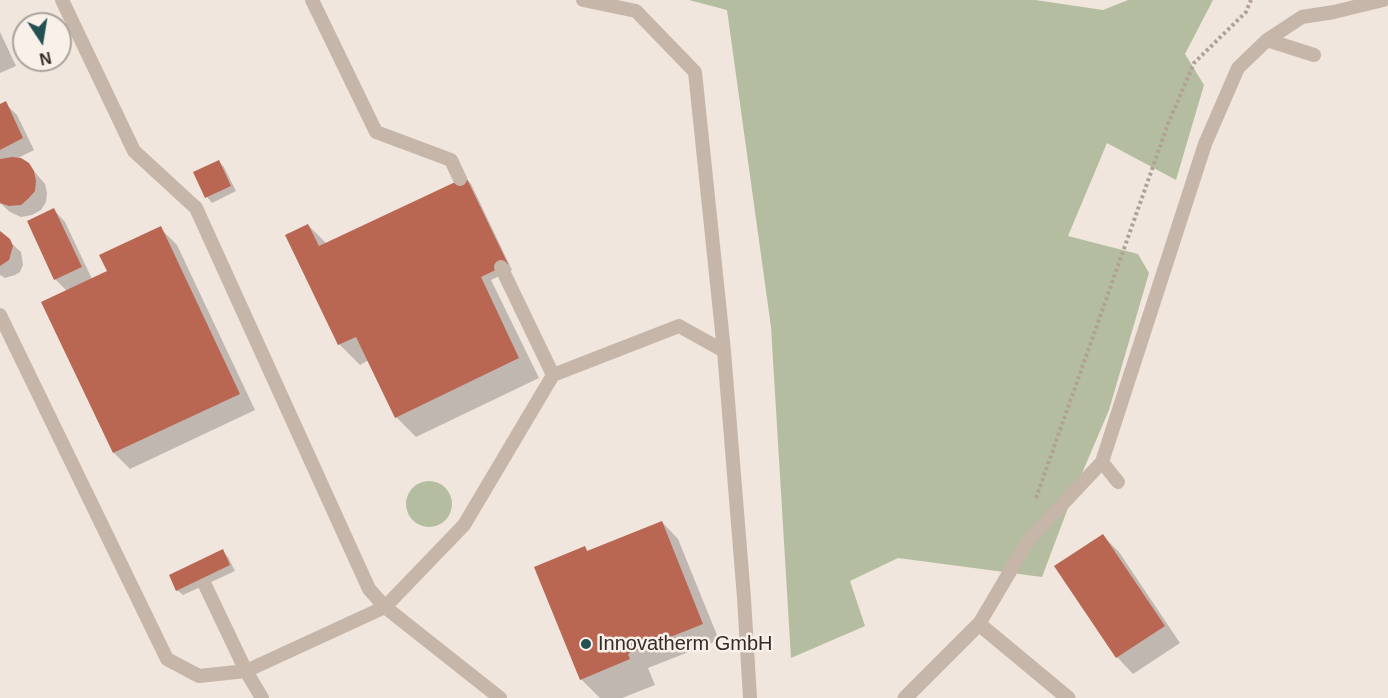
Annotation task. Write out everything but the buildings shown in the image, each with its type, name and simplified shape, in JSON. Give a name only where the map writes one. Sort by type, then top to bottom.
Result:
[{"type":"street","points":[[904,698],[979,624],[1068,698]]},
{"type":"lane","points":[[62,0],[134,151],[196,208],[369,589],[386,607],[500,698]]},
{"type":"lane","points":[[312,0],[376,132],[451,160],[460,179]]},
{"type":"lane","points":[[583,0],[636,11],[695,72],[724,351],[750,698]]},
{"type":"lane","points":[[979,624],[1028,541],[1102,462],[1205,144],[1238,68],[1267,40],[1302,16],[1334,12],[1383,0]]},
{"type":"lane","points":[[1267,40],[1314,55]]},
{"type":"lane","points":[[501,267],[553,375]]},
{"type":"lane","points":[[0,315],[167,659],[199,676],[246,671],[386,607],[464,525],[553,375],[679,326],[724,351]]},
{"type":"lane","points":[[1102,462],[1118,482]]},
{"type":"lane","points":[[205,585],[261,698]]},
{"type":"path","points":[[1028,541],[1037,496],[1168,124],[1194,63],[1246,12],[1251,0]]},
{"type":"green space","points":[[689,0],[1035,0],[1103,10],[1128,0],[1213,0],[1185,54],[1204,85],[1176,180],[1107,143],[1068,236],[1138,254],[1149,273],[1109,410],[1074,492],[1042,577],[898,558],[850,581],[865,626],[791,658],[771,327],[727,10]]},
{"type":"green space","points":[[429,481],[445,488],[452,504],[445,520],[429,527],[413,520],[406,504],[413,488]]},
{"type":"place","name":"Innovatherm GmbH","points":[[586,644]]}]
